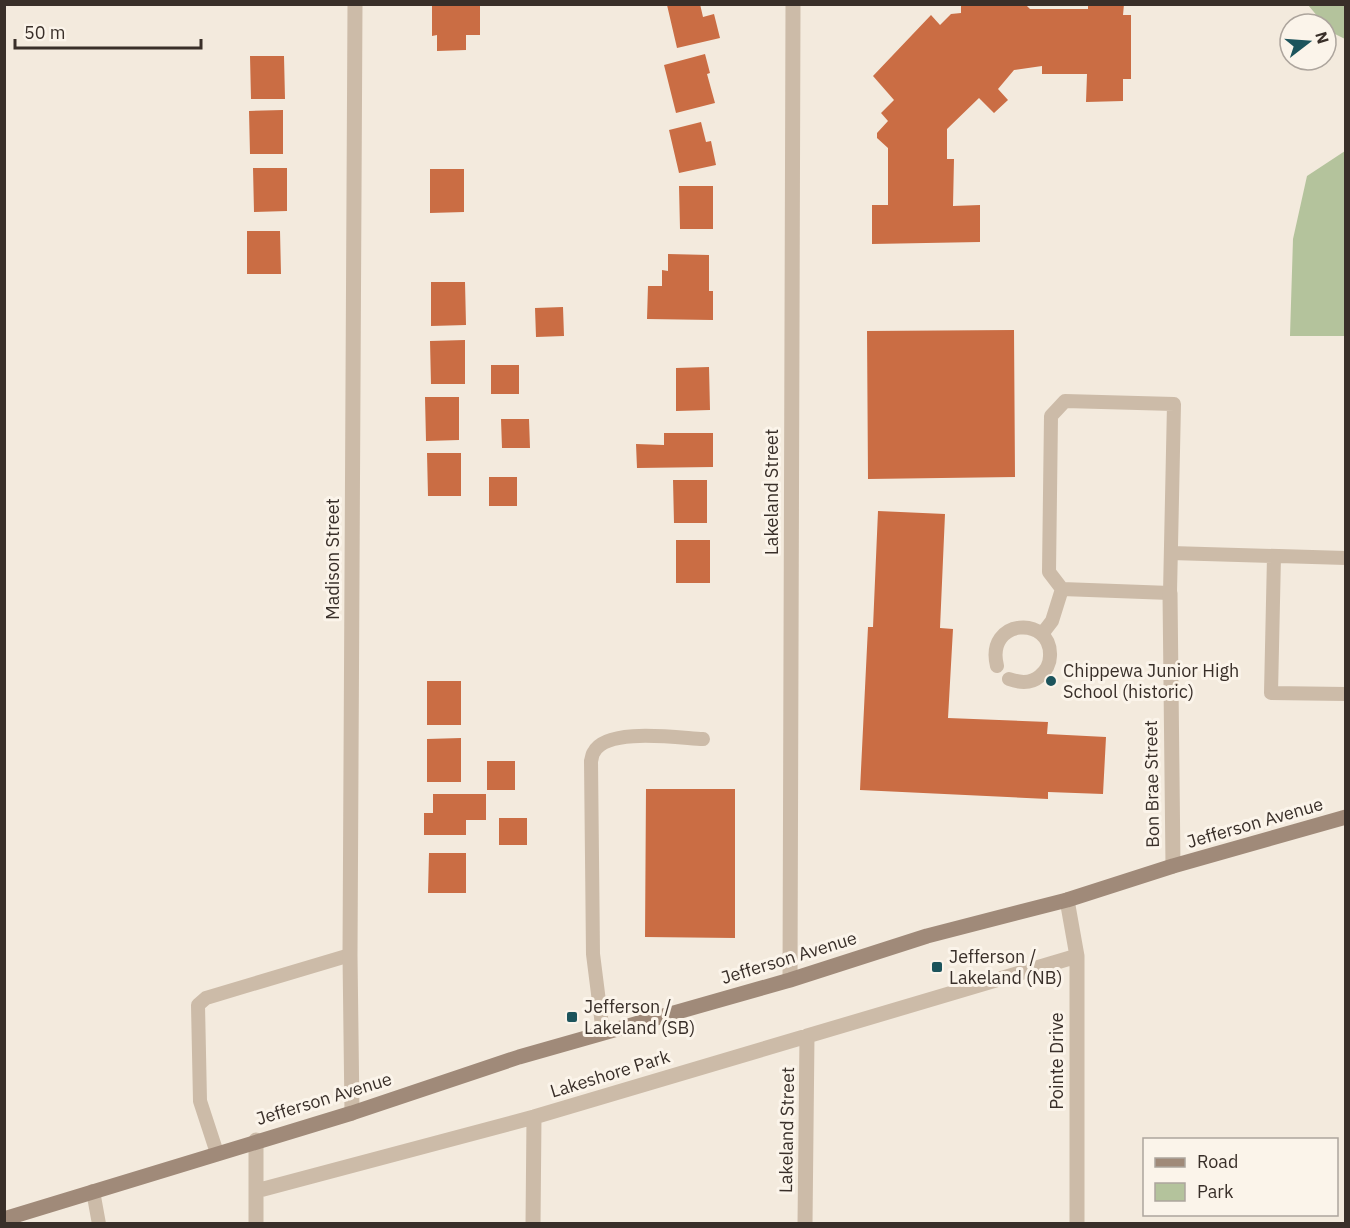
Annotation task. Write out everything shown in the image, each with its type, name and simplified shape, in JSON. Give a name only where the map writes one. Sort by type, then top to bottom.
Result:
[{"type":"main road","name":"Jefferson Avenue","points":[[4,1219],[256,1140],[351,1113],[519,1057],[790,980],[927,936],[1067,900],[1173,866],[1346,817]]},
{"type":"street","name":"Madison Street","points":[[351,1113],[355,4]]},
{"type":"street","name":"Lakeland Street","points":[[790,980],[794,4]]},
{"type":"street","name":"Bon Brae Street","points":[[1170,593],[1173,866]]},
{"type":"street","name":"Pointe Drive","points":[[1067,900],[1077,956],[1077,1224]]},
{"type":"street","name":"Lakeshore Park","points":[[256,1191],[534,1117],[1077,956]]},
{"type":"street","name":"Lakeland Street","points":[[805,1224],[807,1036]]},
{"type":"street","points":[[533,1224],[534,1117]]},
{"type":"street","points":[[256,1140],[256,1224]]},
{"type":"lane","points":[[1065,401],[1174,404],[1170,593],[1062,589],[1048,572],[1051,416],[1065,401]]},
{"type":"lane","points":[[1171,553],[1346,558]]},
{"type":"lane","points":[[1274,556],[1271,693],[1346,694]]},
{"type":"lane","points":[[1042,634],[1052,621],[1062,589]]},
{"type":"lane","points":[[997,666],[996,647],[1006,632],[1024,627],[1042,634],[1050,650],[1050,659],[1042,675],[1027,682],[1009,679]]},
{"type":"lane","points":[[603,1033],[593,954],[591,761],[594,751],[602,744],[625,736],[703,739]]},
{"type":"lane","points":[[217,1153],[200,1101],[198,1005],[206,998],[350,955]]},
{"type":"lane","points":[[93,1191],[99,1224]]},
{"type":"green space","points":[[1308,5],[1345,5],[1345,39],[1338,36],[1338,12],[1314,12]]},
{"type":"green space","points":[[1345,151],[1345,336],[1290,336],[1293,239],[1307,176]]},
{"type":"building","points":[[432,4],[480,4],[480,35],[466,35],[466,50],[437,51],[437,35],[432,36]]},
{"type":"building","points":[[700,4],[703,17],[714,14],[720,38],[677,48],[667,5]]},
{"type":"building","points":[[961,4],[1025,4],[1030,9],[1088,9],[1088,4],[1124,4],[1123,15],[1131,15],[1131,79],[1123,79],[1123,101],[1086,102],[1087,74],[1042,74],[1042,66],[1014,70],[998,89],[1008,100],[994,113],[979,98],[947,129],[947,159],[954,159],[953,206],[980,205],[980,242],[872,244],[872,205],[888,205],[888,148],[877,138],[877,133],[888,121],[881,113],[894,100],[873,76],[931,15],[940,25],[951,14],[961,13]]},
{"type":"building","points":[[705,54],[710,73],[707,74],[715,103],[676,113],[664,65]]},
{"type":"building","points":[[250,56],[284,56],[285,99],[251,99]]},
{"type":"building","points":[[283,110],[283,154],[250,154],[249,111]]},
{"type":"building","points":[[701,122],[706,142],[711,141],[716,165],[679,173],[669,130]]},
{"type":"building","points":[[253,168],[287,168],[287,211],[254,212]]},
{"type":"building","points":[[430,169],[464,169],[464,212],[430,213]]},
{"type":"building","points":[[679,186],[713,186],[713,229],[680,229]]},
{"type":"building","points":[[247,231],[280,231],[281,274],[247,274]]},
{"type":"building","points":[[668,254],[709,255],[709,291],[713,291],[713,320],[647,319],[648,286],[662,286],[662,270],[668,271]]},
{"type":"building","points":[[431,282],[465,282],[466,325],[431,326]]},
{"type":"building","points":[[563,307],[564,336],[536,337],[535,308]]},
{"type":"building","points":[[1014,330],[1015,477],[868,479],[867,331]]},
{"type":"building","points":[[465,340],[465,384],[431,384],[430,341]]},
{"type":"building","points":[[491,365],[519,365],[519,394],[491,394]]},
{"type":"building","points":[[709,367],[710,410],[676,411],[676,368]]},
{"type":"building","points":[[425,397],[459,397],[459,440],[426,441]]},
{"type":"building","points":[[501,419],[529,419],[530,448],[502,448]]},
{"type":"building","points":[[664,433],[713,433],[713,467],[637,468],[636,444],[664,445]]},
{"type":"building","points":[[427,453],[461,453],[461,496],[428,496]]},
{"type":"building","points":[[489,477],[517,477],[517,506],[489,506]]},
{"type":"building","points":[[673,480],[707,480],[707,523],[674,523]]},
{"type":"building","points":[[878,511],[945,514],[940,628],[953,629],[948,718],[1048,722],[1047,734],[1106,737],[1103,794],[1048,792],[1048,799],[860,790],[868,627],[873,627]]},
{"type":"building","points":[[676,540],[710,540],[710,583],[676,583]]},
{"type":"building","points":[[427,681],[461,681],[461,725],[427,725]]},
{"type":"building","points":[[461,738],[461,782],[427,782],[427,739]]},
{"type":"building","points":[[487,761],[515,761],[515,790],[487,790]]},
{"type":"building","points":[[646,789],[735,789],[735,938],[645,937]]},
{"type":"building","points":[[433,794],[486,794],[486,820],[466,820],[466,835],[424,835],[424,813],[433,813]]},
{"type":"building","points":[[499,818],[527,818],[527,845],[499,845]]},
{"type":"building","points":[[429,853],[466,853],[466,893],[428,893]]},
{"type":"place","name":"Chippewa Junior High School (historic)","points":[[1051,681]]},
{"type":"place","name":"Jefferson / Lakeland (NB)","points":[[937,967]]},
{"type":"place","name":"Jefferson / Lakeland (SB)","points":[[572,1017]]}]
